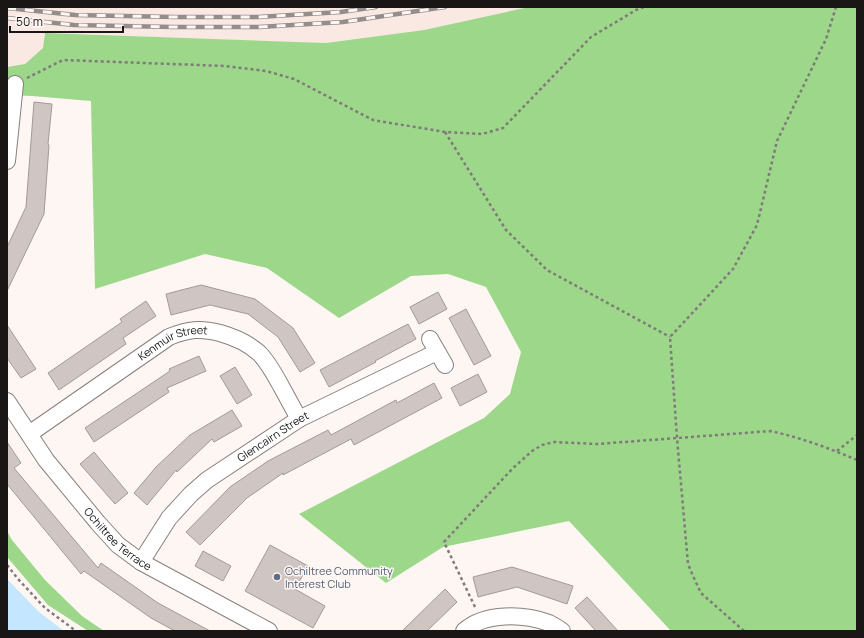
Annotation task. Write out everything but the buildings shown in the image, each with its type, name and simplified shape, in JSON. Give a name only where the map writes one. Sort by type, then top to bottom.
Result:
[{"type":"street","points":[[7,161],[15,84]]},
{"type":"street","name":"Kenmuir Street","points":[[29,434],[170,337],[192,330],[210,331],[226,335],[243,342],[259,353],[271,369],[299,419]]},
{"type":"street","name":"Glencairn Street","points":[[141,562],[169,518],[191,494],[207,480],[299,419],[437,352]]},
{"type":"street","name":"Ochiltree Terrace","points":[[7,401],[46,460],[118,545],[141,562],[269,631]]},
{"type":"street","points":[[464,631],[481,620],[509,616],[529,618],[550,623],[562,631]]},
{"type":"path","points":[[15,84],[63,60],[225,66],[266,71],[294,79],[373,120],[445,132],[482,134],[503,128],[591,37],[636,10],[644,7]]},
{"type":"path","points":[[744,631],[701,593],[688,564],[670,337],[733,269],[757,225],[777,141],[826,39],[836,7]]},
{"type":"path","points":[[445,132],[506,230],[547,270],[670,337]]},
{"type":"path","points":[[481,620],[444,542],[518,464],[532,451],[542,445],[554,442],[597,444],[771,431],[795,437],[837,451],[857,460]]},
{"type":"path","points":[[837,451],[857,435]]},
{"type":"path","points":[[7,565],[45,608],[76,631]]},
{"type":"shaded area","points":[[7,7],[529,7],[424,30],[326,43],[45,33],[43,48],[25,64],[7,67]]},
{"type":"green space","points":[[529,7],[857,7],[857,631],[671,631],[569,521],[443,547],[386,583],[299,514],[484,418],[510,394],[521,352],[486,287],[448,274],[411,276],[339,318],[267,268],[205,254],[95,289],[91,101],[7,95],[7,67],[25,64],[43,48],[45,33],[326,43],[424,30]]},
{"type":"green space","points":[[7,531],[12,540],[45,580],[82,616],[104,631],[88,631],[48,605],[7,557]]},
{"type":"water","points":[[7,579],[39,612],[64,631],[7,631]]},
{"type":"railway","points":[[7,8],[75,15],[258,17],[341,12],[376,7]]},
{"type":"railway","points":[[7,18],[74,25],[259,27],[343,22],[445,7]]},
{"type":"place","name":"Ochiltree Community Interest Club","points":[[277,577]]}]
